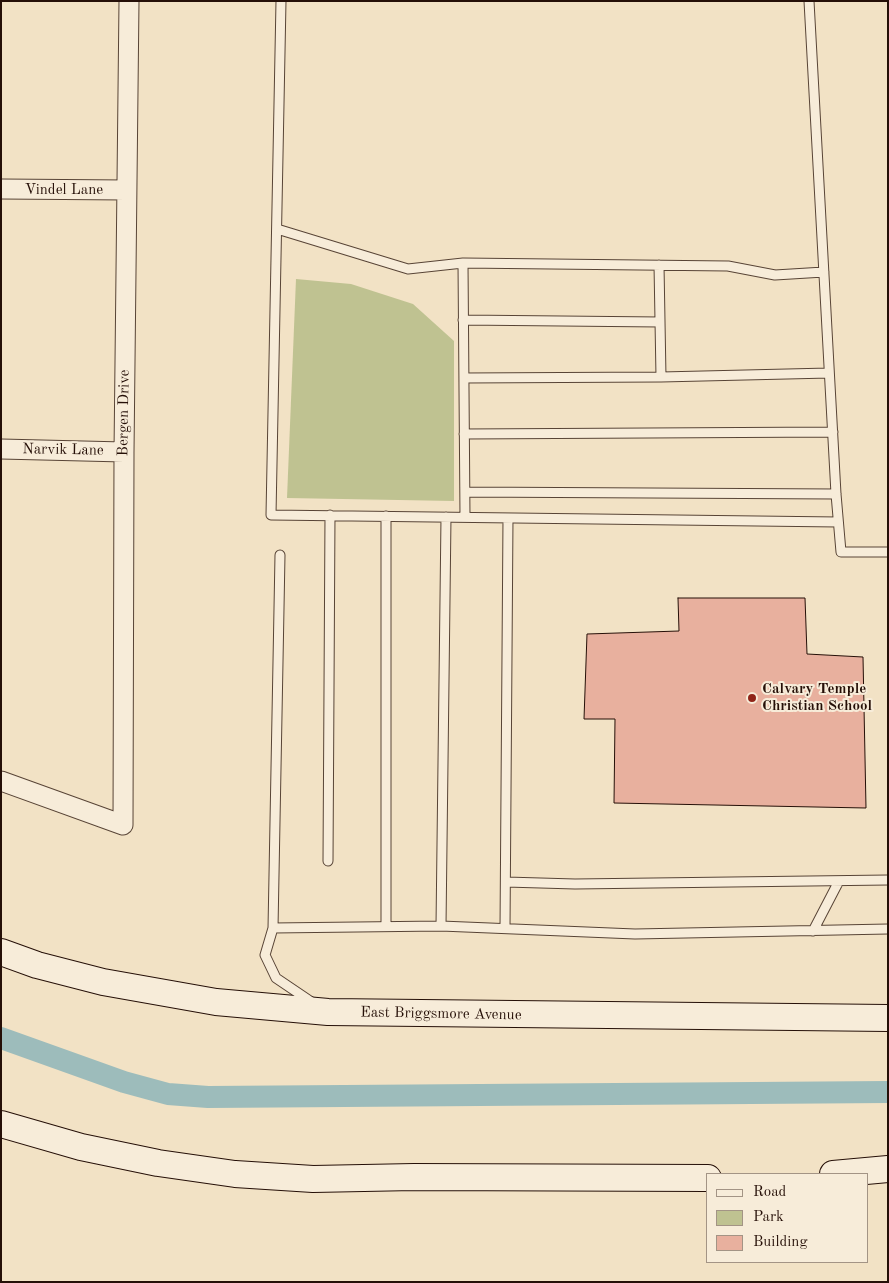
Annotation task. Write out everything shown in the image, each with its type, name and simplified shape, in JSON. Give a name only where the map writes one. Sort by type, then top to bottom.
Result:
[{"type":"main road","name":"East Briggsmore Avenue","points":[[1,952],[37,964],[122,985],[216,1002],[328,1012],[888,1018]]},
{"type":"main road","points":[[1,1124],[81,1147],[158,1163],[245,1174],[313,1179],[706,1178]]},
{"type":"main road","points":[[844,1173],[888,1169]]},
{"type":"street","name":"Bergen Drive","points":[[1,781],[123,825],[128,1]]},
{"type":"street","name":"Vindel Lane","points":[[1,189],[126,190]]},
{"type":"street","name":"Narvik Lane","points":[[1,448],[124,452]]},
{"type":"lane","points":[[281,1],[271,515],[838,522]]},
{"type":"lane","points":[[809,1],[832,432],[841,552],[888,552]]},
{"type":"lane","points":[[277,229],[408,269],[463,263],[728,266],[775,275],[824,272]]},
{"type":"lane","points":[[463,263],[465,517]]},
{"type":"lane","points":[[659,265],[661,377]]},
{"type":"lane","points":[[463,320],[660,322]]},
{"type":"lane","points":[[464,378],[661,377],[829,373]]},
{"type":"lane","points":[[464,434],[832,432]]},
{"type":"lane","points":[[465,492],[836,494]]},
{"type":"lane","points":[[328,861],[330,515]]},
{"type":"lane","points":[[386,516],[386,926]]},
{"type":"lane","points":[[441,926],[446,517]]},
{"type":"lane","points":[[505,928],[508,518]]},
{"type":"lane","points":[[280,555],[273,928],[265,955],[276,978],[328,1012]]},
{"type":"lane","points":[[506,882],[575,884],[888,880]]},
{"type":"lane","points":[[813,931],[839,881]]},
{"type":"lane","points":[[273,928],[441,926],[635,934],[888,929]]},
{"type":"green space","points":[[296,279],[351,284],[413,304],[454,341],[454,501],[287,498]]},
{"type":"building","points":[[678,598],[805,598],[807,654],[863,657],[866,808],[614,803],[615,719],[584,719],[587,634],[679,631]]},
{"type":"waterway","points":[[1,1038],[124,1082],[168,1094],[208,1097],[888,1092]]},
{"type":"place","name":"Calvary Temple Christian School","points":[[752,698]]}]
